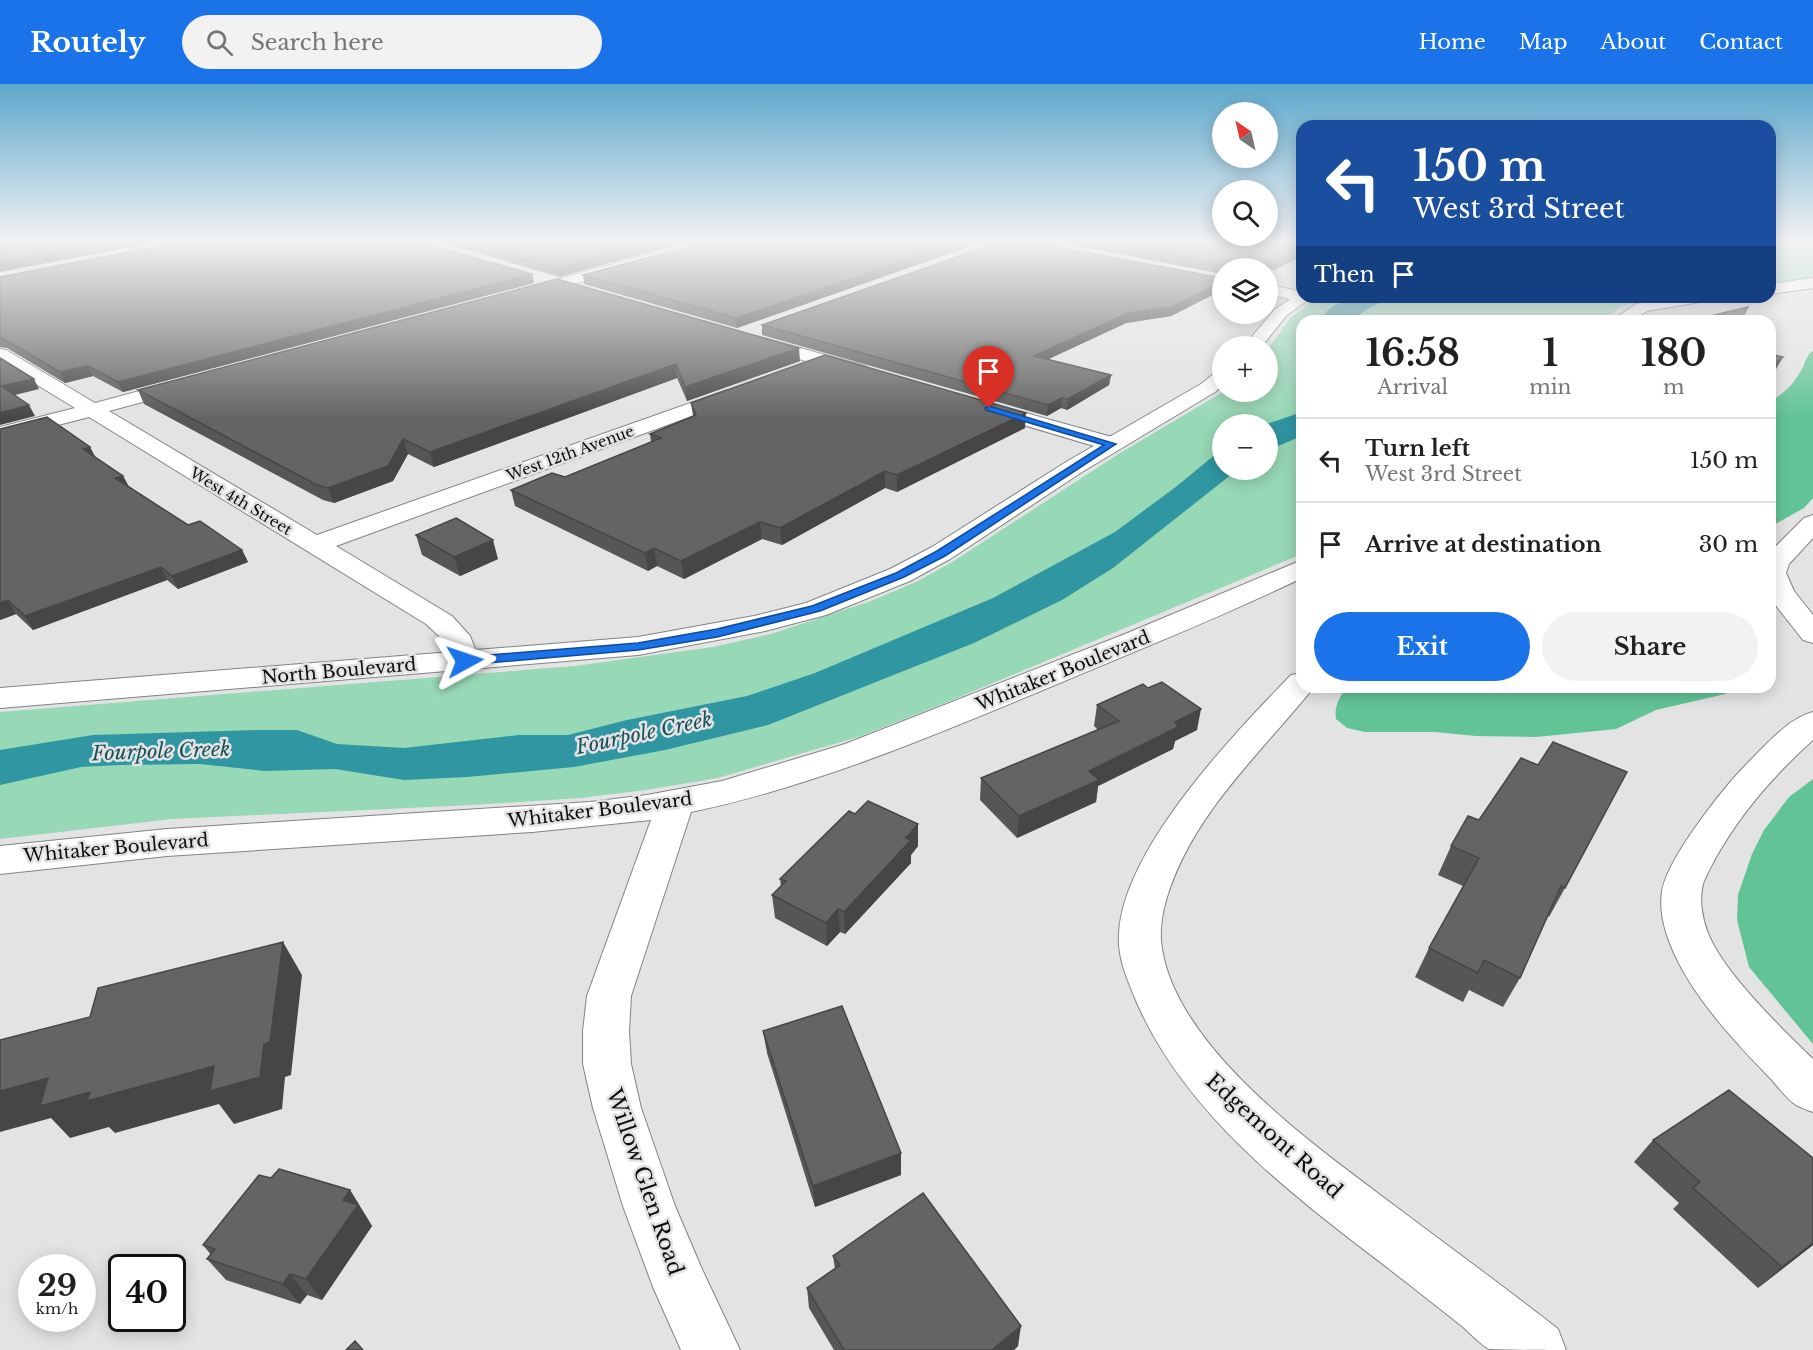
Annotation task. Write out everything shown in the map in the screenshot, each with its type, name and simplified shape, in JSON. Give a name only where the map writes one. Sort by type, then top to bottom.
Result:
[{"type":"street","points":[[1261,336],[1281,312],[1296,301]]},
{"type":"street","points":[[1630,315],[1642,308],[1668,303]]},
{"type":"street","points":[[767,325],[738,335],[881,377]]},
{"type":"street","name":"West 4th Street","points":[[0,354],[443,623],[460,642],[465,661]]},
{"type":"street","points":[[789,374],[826,361]]},
{"type":"street","points":[[0,434],[204,379]]},
{"type":"street","name":"North Boulevard","points":[[0,698],[638,646],[709,635],[816,609],[900,575],[941,553],[1111,444],[1212,385]]},
{"type":"street","name":"West 12th Avenue","points":[[315,545],[755,386]]},
{"type":"street","points":[[970,403],[1111,444]]},
{"type":"street","points":[[1776,564],[1813,523]]},
{"type":"street","name":"Whitaker Boulevard","points":[[0,860],[206,839],[578,816],[676,803],[759,785],[811,770],[921,729],[1138,641],[1296,571]]},
{"type":"street","points":[[1776,585],[1813,633]]},
{"type":"street","name":"Edgemont Road","points":[[1296,689],[1213,786],[1172,843],[1158,868],[1146,897],[1139,931],[1144,964],[1157,1000],[1173,1032],[1203,1072],[1242,1112],[1305,1168],[1537,1350]]},
{"type":"street","points":[[1813,722],[1775,754],[1733,802],[1720,821],[1701,850],[1683,885],[1682,915],[1691,944],[1726,996],[1771,1050],[1813,1090]]},
{"type":"street","name":"Willow Glen Road","points":[[676,803],[609,996],[606,1031],[607,1065],[617,1108],[649,1206],[681,1287],[711,1350]]},
{"type":"green space","points":[[1311,303],[1636,303],[1622,306],[1609,315],[1296,315],[1296,557],[858,737],[718,778],[581,798],[172,819],[0,839],[0,712],[575,666],[713,647],[771,634],[871,601],[918,581],[954,561],[1120,453],[1212,399],[1212,402],[1278,402],[1277,336],[1291,317]]},
{"type":"green space","points":[[1813,351],[1813,498],[1804,508],[1776,524],[1776,397],[1793,382]]},
{"type":"green space","points":[[1343,693],[1727,693],[1656,710],[1616,729],[1536,737],[1476,736],[1435,732],[1365,732],[1347,728],[1336,719]]},
{"type":"green space","points":[[1813,779],[1813,1044],[1749,967],[1737,920],[1738,895],[1752,854],[1764,830],[1789,797]]},
{"type":"water","points":[[1341,303],[1379,303],[1358,315],[1325,315],[1331,308]]},
{"type":"water","points":[[1296,414],[1296,438],[1278,446],[1278,420]]},
{"type":"water","name":"Fourpole Creek","points":[[1212,457],[1212,480],[1224,480],[1113,568],[1062,600],[974,643],[768,725],[665,750],[574,767],[467,777],[404,780],[335,769],[265,771],[200,764],[120,765],[81,767],[0,785],[0,750],[93,735],[297,730],[337,744],[404,748],[519,735],[568,735],[627,720],[747,696],[815,673],[993,598],[1115,532]]},
{"type":"building","points":[[0,301],[428,301],[118,382],[88,366],[60,372],[0,338]]},
{"type":"building","points":[[474,301],[634,301],[799,348],[685,387],[676,364],[430,452],[403,439],[388,466],[328,488],[317,485],[138,390]]},
{"type":"building","points":[[676,301],[786,301],[736,318]]},
{"type":"building","points":[[831,301],[1184,301],[1172,307],[1128,313],[1034,356],[1111,375],[1068,399],[1062,398],[1048,405],[762,325]]},
{"type":"building","points":[[1748,307],[1743,315],[1715,315]]},
{"type":"building","points":[[825,355],[1026,413],[897,475],[885,471],[780,528],[760,522],[681,561],[654,548],[645,553],[511,490],[552,473],[565,477],[661,438],[650,434],[696,415],[691,403]]},
{"type":"building","points":[[1776,355],[1783,357],[1776,362]]},
{"type":"building","points":[[0,358],[34,379],[1,386],[29,405],[0,413]]},
{"type":"building","points":[[47,417],[90,447],[83,449],[123,476],[115,478],[188,525],[200,521],[242,550],[172,576],[161,567],[25,616],[8,600],[0,603],[0,429]]},
{"type":"building","points":[[456,518],[493,540],[454,557],[416,535]]},
{"type":"building","points":[[1162,682],[1201,709],[1175,722],[1178,727],[1089,771],[1099,780],[1019,816],[981,778],[1119,721],[1097,705],[1143,684],[1148,688]]},
{"type":"building","points":[[1553,742],[1627,772],[1565,888],[1561,886],[1520,978],[1484,960],[1478,973],[1429,948],[1479,858],[1451,846],[1468,816],[1479,820],[1521,758],[1538,765]]},
{"type":"building","points":[[868,801],[918,824],[906,838],[911,840],[844,912],[838,909],[826,923],[772,895],[786,881],[780,879],[849,811],[855,814]]},
{"type":"building","points":[[283,942],[270,1042],[264,1044],[260,1077],[210,1091],[214,1066],[87,1101],[90,1092],[40,1106],[48,1078],[0,1091],[0,1040],[90,1017],[98,988]]},
{"type":"building","points":[[842,1006],[901,1153],[813,1186],[763,1031]]},
{"type":"building","points":[[1729,1090],[1813,1158],[1813,1243],[1782,1267],[1693,1188],[1700,1182],[1653,1140]]},
{"type":"building","points":[[279,1169],[350,1190],[343,1200],[358,1205],[306,1279],[290,1274],[283,1284],[207,1259],[215,1249],[203,1245],[259,1175],[271,1178]]},
{"type":"building","points":[[923,1193],[1021,1326],[992,1350],[844,1350],[807,1288],[840,1265],[833,1256]]},
{"type":"building","points":[[355,1341],[363,1350],[346,1350]]},
{"type":"route","points":[[465,661],[638,646],[717,633],[816,609],[900,575],[941,553],[1111,444],[989,408]]}]
